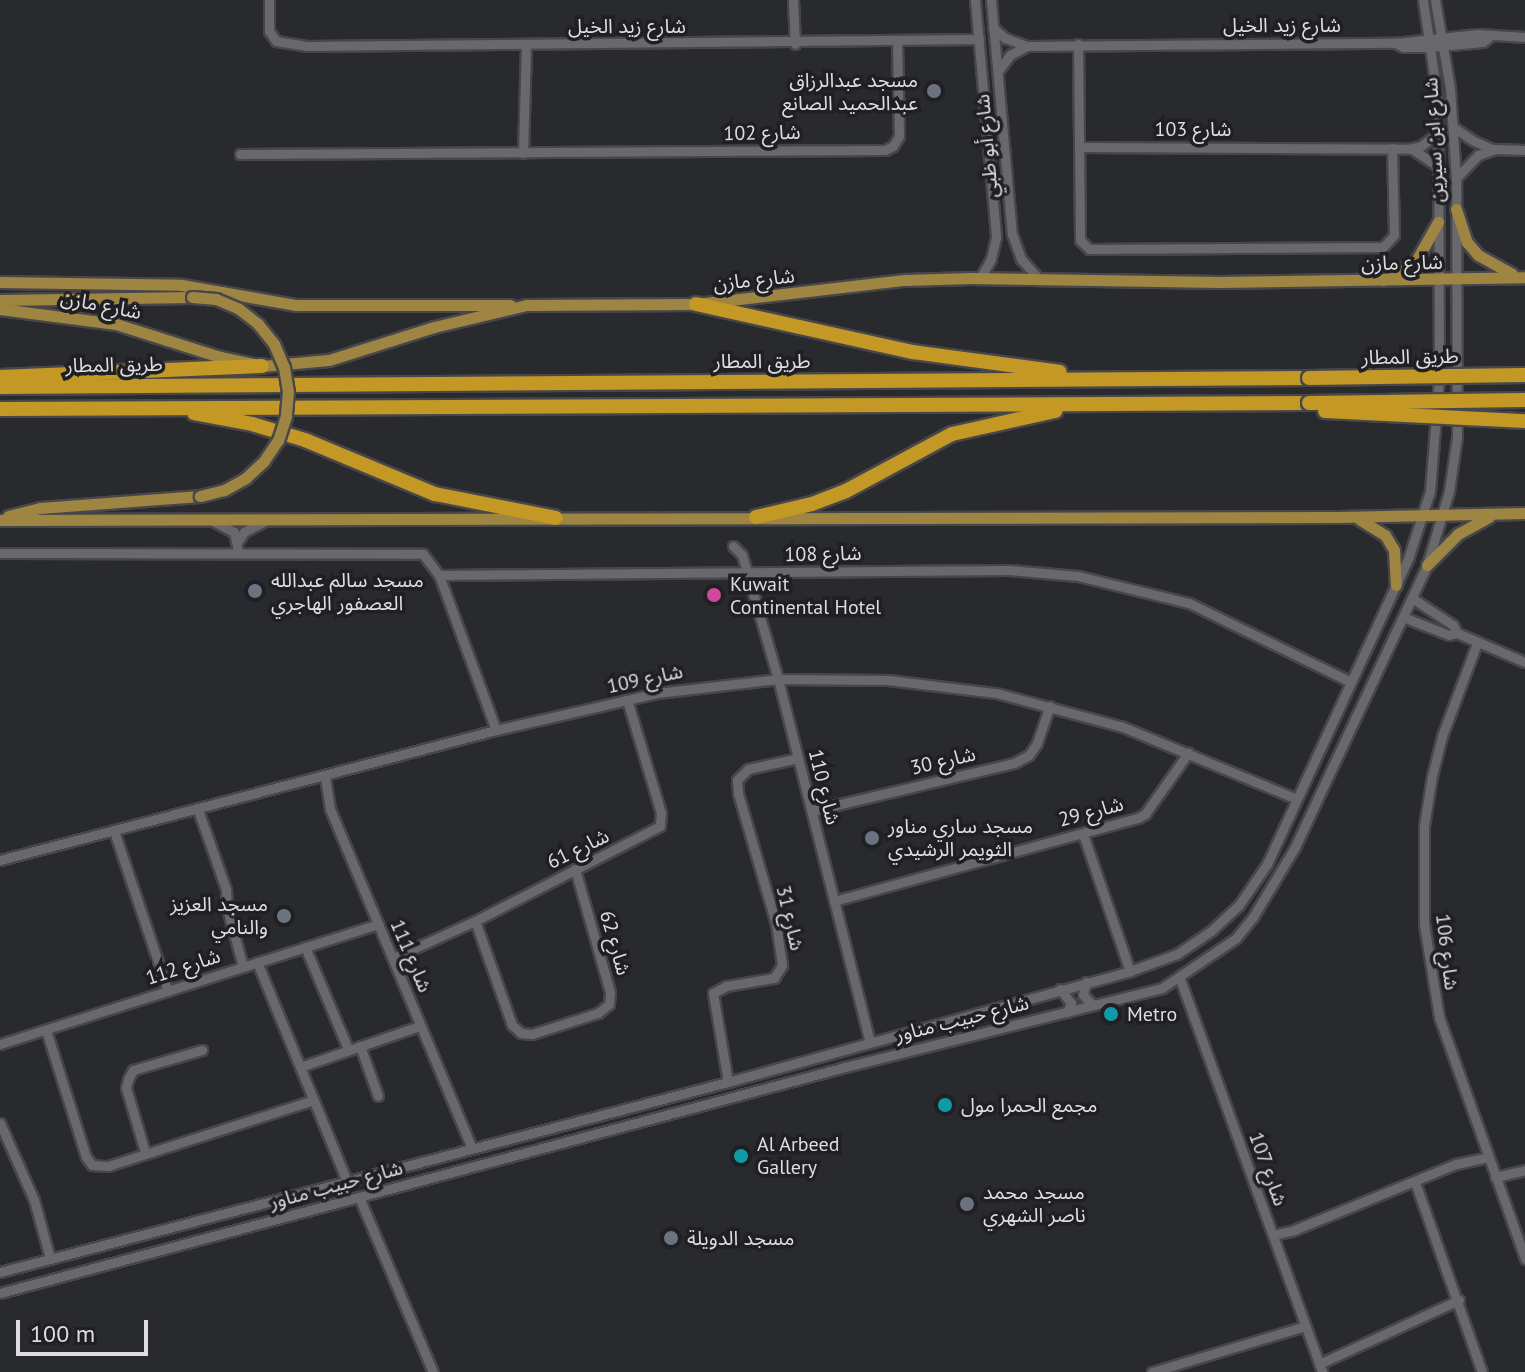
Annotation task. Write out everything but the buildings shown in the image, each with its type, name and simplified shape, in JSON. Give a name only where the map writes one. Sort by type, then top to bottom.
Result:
[{"type":"highway","points":[[696,304],[970,362],[1128,380]]},
{"type":"highway","points":[[0,377],[262,366]]},
{"type":"highway","name":"طريق المطار","points":[[0,387],[1525,375]]},
{"type":"highway","points":[[1311,407],[1525,400]]},
{"type":"highway","points":[[756,517],[812,504],[846,491],[952,434],[1018,417],[1099,404]]},
{"type":"highway","points":[[0,409],[1282,404],[1525,421]]},
{"type":"highway","points":[[162,407],[252,424],[305,440],[435,494],[556,518]]},
{"type":"main road","points":[[1456,209],[1459,226],[1478,255],[1492,266],[1525,276]]},
{"type":"main road","points":[[1381,281],[1416,261],[1438,222]]},
{"type":"main road","name":"شارع مازن","points":[[0,309],[116,324],[217,356],[262,366],[329,360],[434,327],[526,305],[696,304],[905,280],[1381,281],[1525,276]]},
{"type":"main road","points":[[0,282],[182,285],[296,305],[526,305]]},
{"type":"main road","points":[[0,298],[216,299],[239,309],[258,324],[274,344],[284,367],[288,391],[286,416],[278,440],[264,461],[235,484],[200,496],[40,508],[0,519]]},
{"type":"main road","points":[[1427,565],[1458,534],[1498,513]]},
{"type":"main road","points":[[0,519],[1338,517],[1525,513]]},
{"type":"main road","points":[[1338,517],[1372,524],[1385,535],[1394,550],[1396,585]]},
{"type":"street","name":"شارع زيد الخيل","points":[[269,0],[269,31],[276,41],[307,46],[795,44],[979,39]]},
{"type":"street","points":[[793,0],[795,44]]},
{"type":"street","name":"شارع أبو ظبي","points":[[975,0],[996,237],[991,259],[980,278]]},
{"type":"street","name":"شارع أبو ظبي","points":[[991,0],[1014,244],[1021,259],[1039,279]]},
{"type":"street","name":"شارع ابن سيرين","points":[[1423,0],[1437,90],[1439,280]]},
{"type":"street","name":"شارع ابن سيرين","points":[[1435,0],[1453,127],[1457,280]]},
{"type":"street","points":[[993,28],[1005,38],[1027,46]]},
{"type":"street","name":"شارع زيد الخيل","points":[[1027,46],[1395,43],[1443,41],[1478,34],[1525,37]]},
{"type":"street","name":"شارع 102","points":[[240,154],[885,150],[893,146],[899,136],[897,41]]},
{"type":"street","points":[[1078,44],[1080,240],[1092,249],[1383,247],[1394,235],[1392,148]]},
{"type":"street","points":[[523,153],[526,45]]},
{"type":"street","points":[[998,71],[1010,55],[1027,46]]},
{"type":"street","points":[[1453,127],[1491,150]]},
{"type":"street","points":[[1408,149],[1421,146],[1438,133]]},
{"type":"street","points":[[988,139],[996,142],[1005,135]]},
{"type":"street","name":"شارع 103","points":[[1079,147],[1392,148],[1423,154],[1437,166]]},
{"type":"street","points":[[1456,179],[1471,159],[1491,150],[1525,150]]},
{"type":"street","name":"شارع حبيب مناور","points":[[0,1272],[728,1082],[1130,971],[1177,954],[1211,931],[1239,905],[1267,864],[1396,585],[1424,515],[1437,431],[1439,280]]},
{"type":"street","name":"شارع حبيب مناور","points":[[0,1293],[824,1073],[1162,988],[1180,979],[1236,938],[1253,917],[1295,847],[1427,565],[1443,515],[1457,437],[1457,280]]},
{"type":"street","points":[[208,520],[230,528],[238,546]]},
{"type":"street","points":[[238,546],[244,532],[268,520]]},
{"type":"street","points":[[0,553],[238,546],[417,553],[427,556],[439,575],[496,730]]},
{"type":"street","name":"شارع 110","points":[[733,546],[742,555],[778,679],[870,1043]]},
{"type":"street","name":"شارع 108","points":[[439,575],[1009,570],[1102,580],[1189,603],[1351,682]]},
{"type":"street","points":[[1412,598],[1453,625],[1457,633],[1525,662]]},
{"type":"street","points":[[1403,617],[1449,635],[1457,633]]},
{"type":"street","name":"شارع 106","points":[[1477,643],[1442,736],[1432,776],[1424,826],[1424,924],[1439,1017],[1525,1259]]},
{"type":"street","name":"شارع 109","points":[[0,860],[496,730],[687,688],[778,679],[942,684],[1050,706],[1123,727],[1297,799]]},
{"type":"street","name":"شارع 61","points":[[393,958],[475,921],[660,826],[661,813],[627,700]]},
{"type":"street","name":"شارع 30","points":[[811,811],[1014,763],[1029,755],[1037,743],[1050,706]]},
{"type":"street","points":[[1327,731],[1334,739],[1345,739]]},
{"type":"street","points":[[1319,750],[1330,749],[1335,759]]},
{"type":"street","name":"شارع 29","points":[[834,901],[1083,834],[1145,814],[1188,753]]},
{"type":"street","name":"شارع 31","points":[[728,1082],[713,993],[726,986],[774,978],[782,965],[776,924],[738,793],[737,780],[748,769],[798,758]]},
{"type":"street","name":"شارع 111","points":[[325,777],[330,809],[472,1148]]},
{"type":"street","points":[[198,810],[226,889],[227,908],[243,967]]},
{"type":"street","points":[[114,831],[168,991]]},
{"type":"street","points":[[1083,834],[1130,971]]},
{"type":"street","name":"شارع 62","points":[[475,921],[512,1025],[521,1033],[532,1034],[598,1013],[609,1004],[610,992],[575,869]]},
{"type":"street","name":"شارع 112","points":[[0,1044],[378,924]]},
{"type":"street","points":[[305,947],[348,1049]]},
{"type":"street","points":[[257,962],[347,1181]]},
{"type":"street","name":"شارع 107","points":[[1180,979],[1320,1368]]},
{"type":"street","points":[[1086,982],[1083,995],[1093,1005]]},
{"type":"street","points":[[1060,989],[1071,1003],[1067,1012]]},
{"type":"street","points":[[300,1067],[420,1026]]},
{"type":"street","points":[[46,1030],[86,1157],[92,1165],[108,1166],[314,1100]]},
{"type":"street","points":[[360,1046],[378,1096]]},
{"type":"street","points":[[145,1152],[126,1088],[133,1070],[202,1050]]},
{"type":"street","points":[[822,1055],[817,1065],[824,1073]]},
{"type":"street","points":[[593,1117],[605,1122],[604,1133]]},
{"type":"street","points":[[0,1123],[34,1200],[50,1258]]},
{"type":"street","points":[[1273,1235],[1456,1164],[1488,1157]]},
{"type":"street","points":[[1495,1177],[1525,1170]]},
{"type":"street","points":[[1415,1182],[1482,1372]]},
{"type":"street","points":[[359,1197],[429,1371]]},
{"type":"street","points":[[249,1206],[261,1211],[252,1226]]},
{"type":"street","points":[[1320,1368],[1459,1300]]},
{"type":"street","points":[[1152,1372],[1305,1326]]},
{"type":"place","name":"مسجد عبدالرزاق عبدالحميد الصانع","points":[[934,91]]},
{"type":"place","name":"مسجد سالم عبدالله العصفور الهاجري","points":[[255,591]]},
{"type":"place","name":"Kuwait Continental Hotel","points":[[714,595]]},
{"type":"place","name":"مسجد ساري مناور الثويمر الرشيدي","points":[[872,838]]},
{"type":"place","name":"مسجد العزيز والنامي","points":[[284,916]]},
{"type":"place","name":"Metro","points":[[1111,1014]]},
{"type":"place","name":"مجمع الحمرا مول","points":[[945,1105]]},
{"type":"place","name":"Al Arbeed Gallery","points":[[741,1156]]},
{"type":"place","name":"مسجد محمد ناصر الشهري","points":[[967,1204]]},
{"type":"place","name":"مسجد الدويلة","points":[[671,1238]]}]
